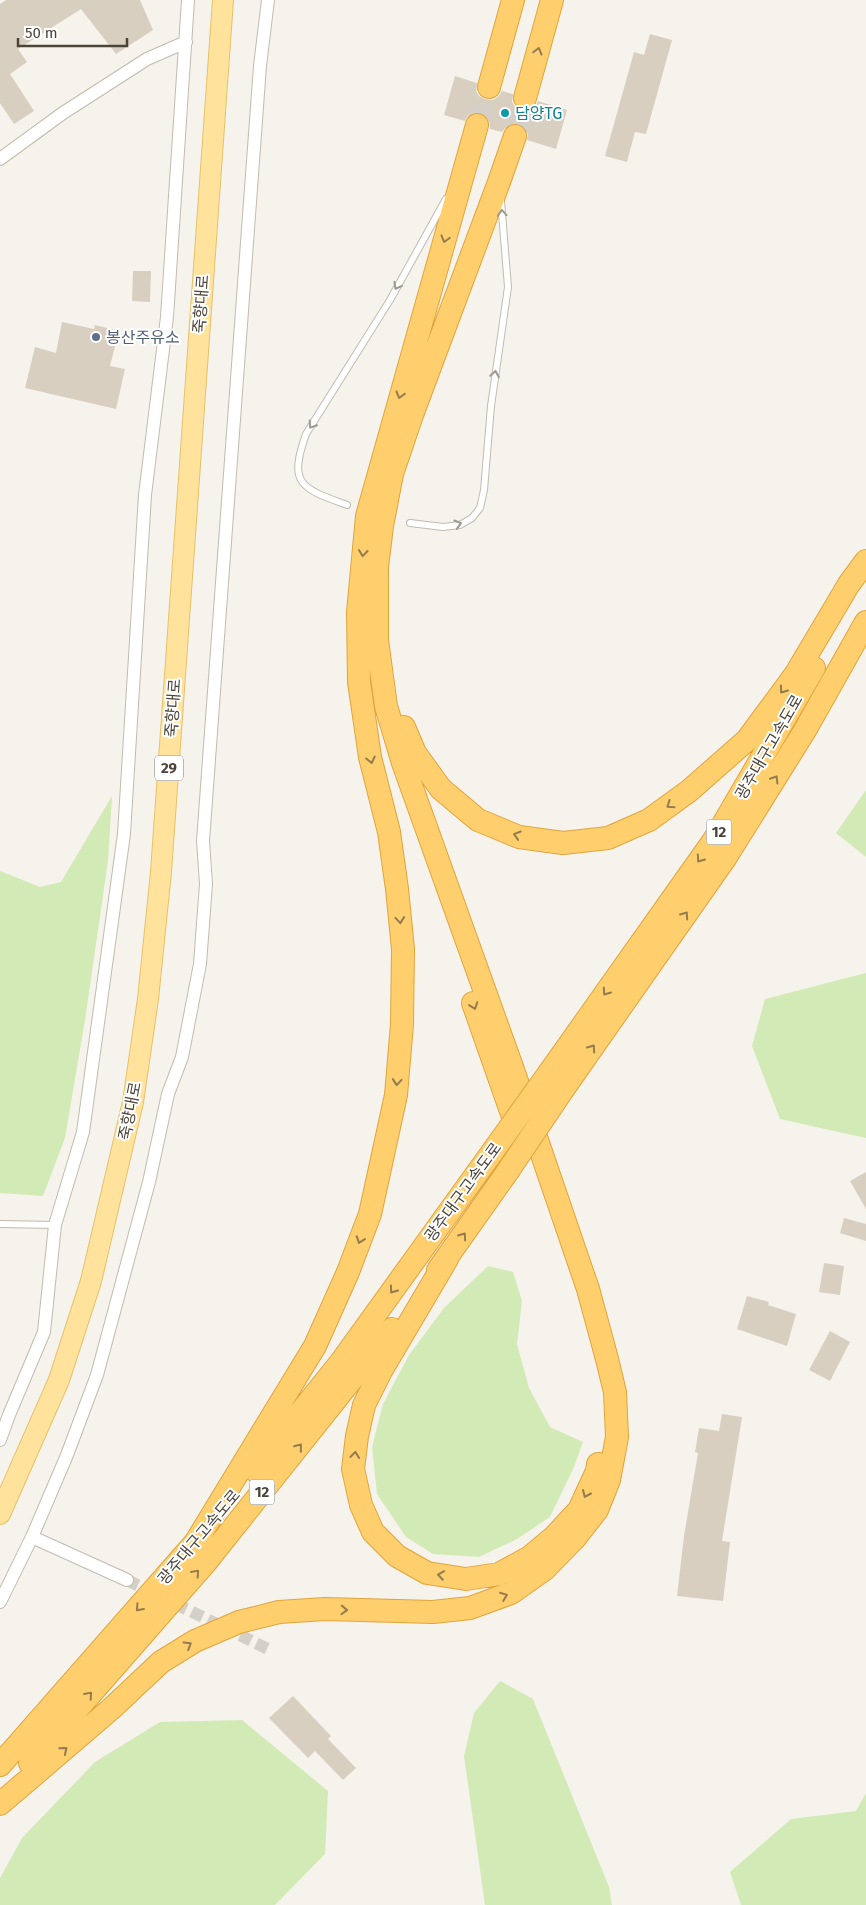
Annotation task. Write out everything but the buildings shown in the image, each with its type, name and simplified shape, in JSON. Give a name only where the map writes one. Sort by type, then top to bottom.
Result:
[{"type":"highway","points":[[489,87],[513,0]]},
{"type":"highway","points":[[526,98],[552,0]]},
{"type":"highway","points":[[477,125],[367,516],[358,612],[368,641],[415,753],[441,790],[478,820],[518,837],[564,843],[608,838],[649,820],[689,791],[747,740],[795,674],[848,584],[866,561]]},
{"type":"highway","points":[[192,1548],[315,1346],[348,1272],[370,1214],[396,1095],[402,1024],[403,948],[397,889],[388,832],[370,757],[360,682],[368,641],[382,526],[392,474],[515,136]]},
{"type":"highway","name":"광주대구고속도로","points":[[0,1798],[206,1562],[344,1391],[447,1259],[508,1171],[556,1081],[714,840],[786,718],[866,575]]},
{"type":"highway","name":"광주대구고속도로","points":[[0,1765],[192,1548],[341,1362],[493,1151],[556,1081],[726,857],[804,732],[866,622]]},
{"type":"highway","points":[[368,641],[390,767],[575,1290],[594,1353],[603,1395],[603,1432],[597,1470],[579,1510],[554,1537],[530,1557],[498,1574],[466,1579],[427,1573],[397,1556],[373,1532],[361,1505],[353,1469],[357,1436],[364,1405],[381,1371],[447,1259]]},
{"type":"highway","points":[[0,1804],[111,1709],[161,1662],[195,1641],[239,1622],[279,1612],[325,1609],[433,1612],[470,1608],[511,1594],[545,1569],[575,1538],[597,1510],[609,1480],[617,1437],[615,1392],[608,1359],[588,1289],[403,764],[368,641]]},
{"type":"main road","name":"죽향대로","points":[[0,1514],[58,1380],[91,1282],[133,1102],[148,999],[161,872],[223,0]]},
{"type":"street","points":[[0,1440],[44,1332],[55,1225],[83,1132],[124,834],[145,495],[167,317],[188,0]]},
{"type":"street","points":[[0,1602],[32,1537],[67,1455],[96,1375],[149,1182],[168,1094],[182,1057],[200,964],[206,884],[203,831],[260,66],[268,0]]},
{"type":"street","points":[[0,158],[64,113],[148,59],[186,42]]},
{"type":"street","points":[[32,1537],[128,1580]]},
{"type":"lane","points":[[347,505],[313,492],[304,484],[298,474],[298,460],[306,434],[390,300],[465,168]]},
{"type":"lane","points":[[410,523],[443,527],[460,525],[472,518],[480,508],[484,490],[491,406],[508,287],[499,182]]},
{"type":"lane","points":[[0,1224],[55,1225]]},
{"type":"green space","points":[[866,790],[866,857],[836,833]]},
{"type":"green space","points":[[112,796],[108,861],[85,1020],[65,1138],[43,1196],[0,1193],[0,871],[40,887],[61,882]]},
{"type":"green space","points":[[866,973],[866,1138],[780,1119],[752,1046],[765,999]]},
{"type":"green space","points":[[488,1266],[513,1272],[522,1301],[517,1344],[529,1388],[550,1427],[583,1442],[574,1467],[550,1517],[517,1539],[479,1557],[433,1554],[406,1537],[377,1494],[372,1447],[383,1404],[409,1355],[444,1308]]},
{"type":"green space","points":[[500,1681],[533,1699],[609,1887],[612,1905],[485,1905],[464,1756],[474,1713]]},
{"type":"green space","points":[[242,1720],[328,1791],[325,1854],[275,1905],[0,1905],[0,1878],[22,1838],[95,1762],[160,1722]]},
{"type":"green space","points":[[866,1793],[866,1905],[741,1905],[730,1872],[791,1819],[856,1811]]},
{"type":"tunnel","points":[[477,125],[489,87]]},
{"type":"tunnel","points":[[515,136],[525,98]]},
{"type":"tunnel","points":[[127,1580],[268,1649]]},
{"type":"place","name":"담양TG","points":[[505,113]]},
{"type":"place","name":"봉산주유소","points":[[96,337]]}]
